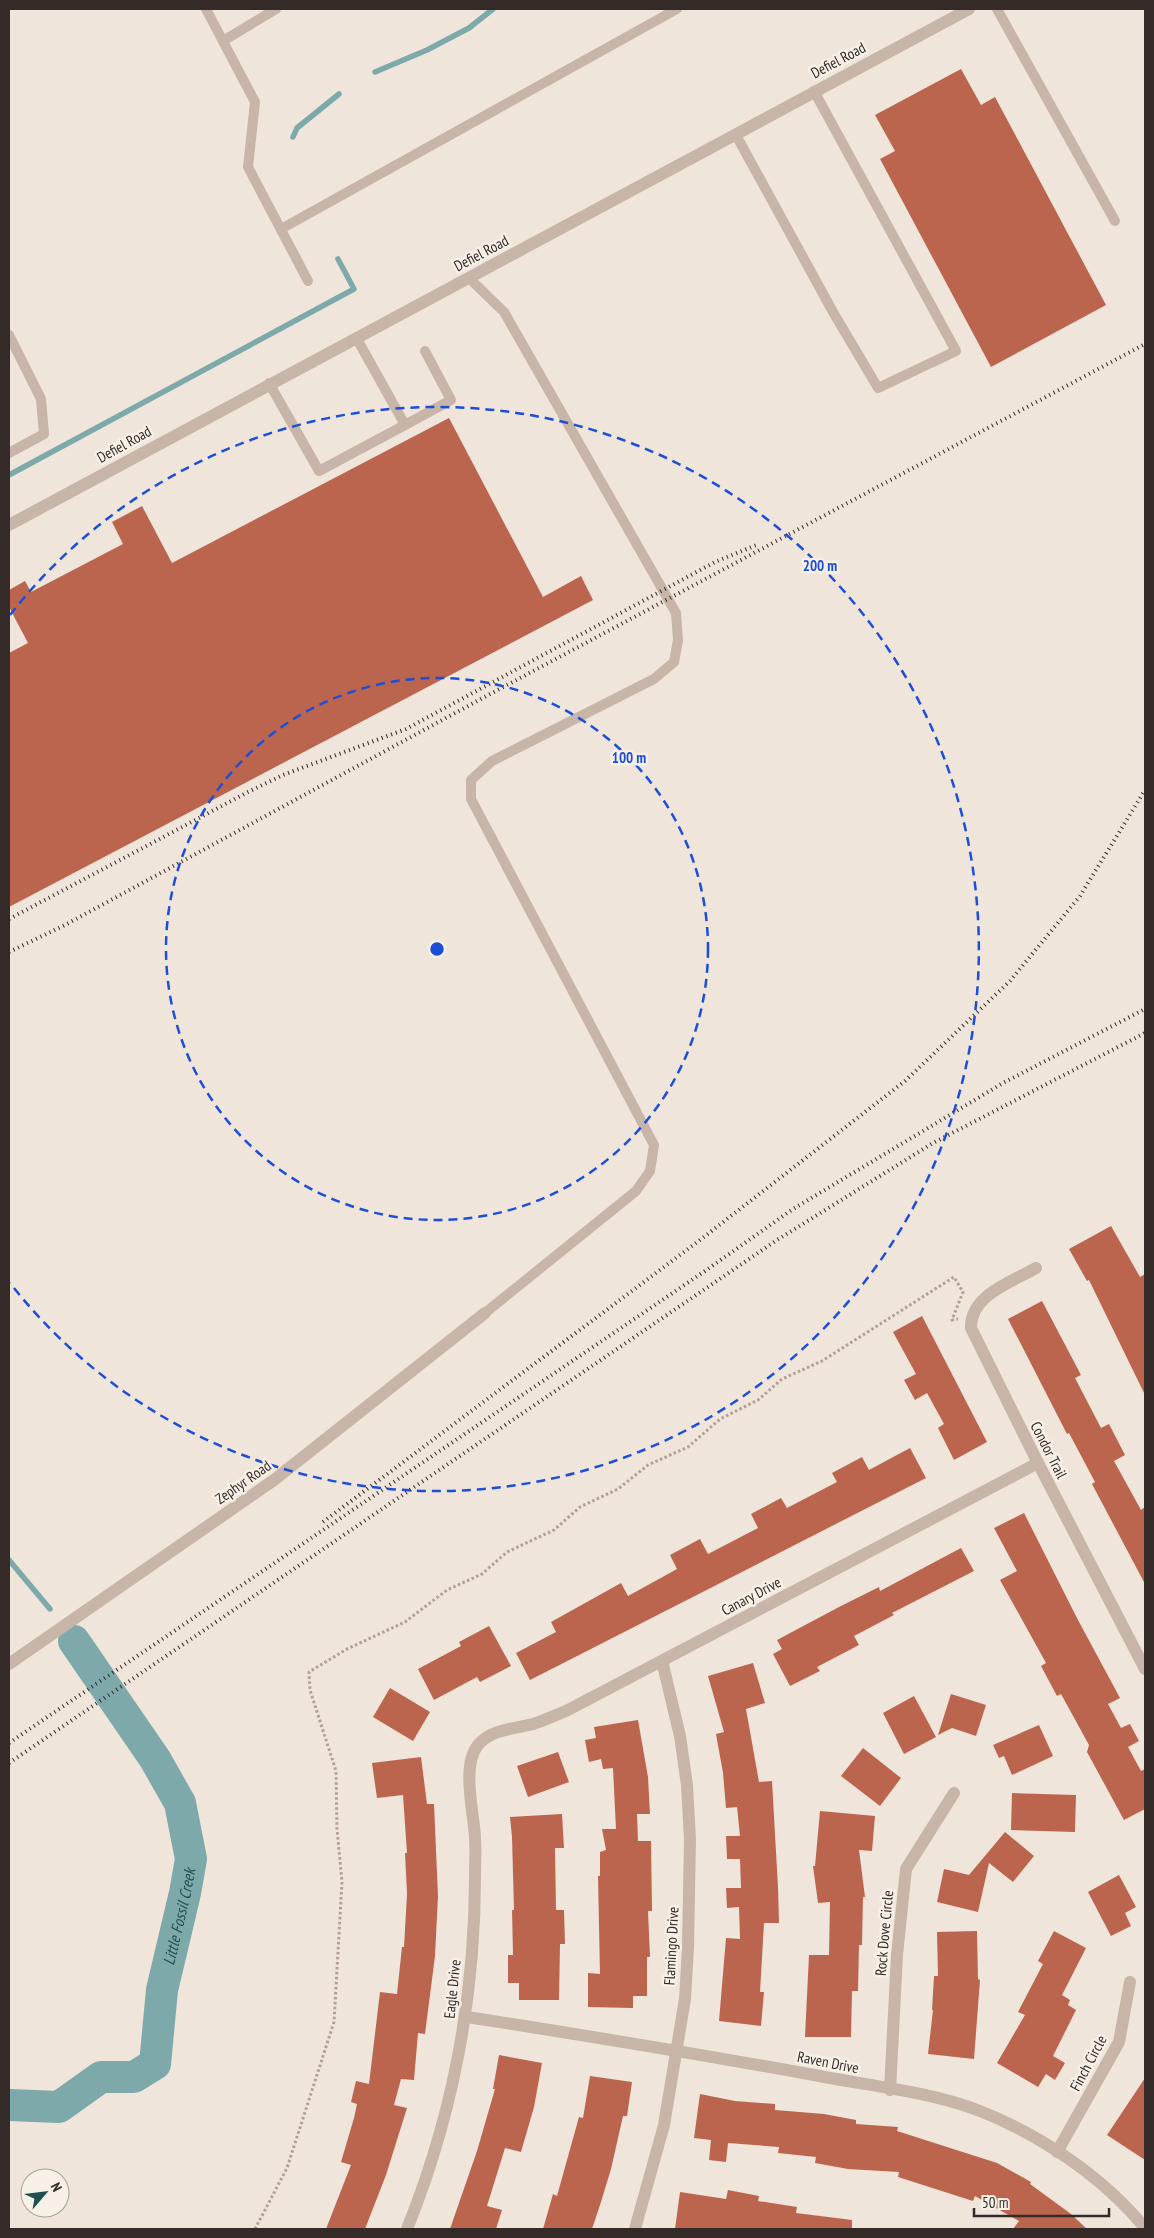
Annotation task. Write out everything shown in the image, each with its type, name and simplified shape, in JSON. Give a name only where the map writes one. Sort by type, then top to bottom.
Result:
[{"type":"street","name":"Defiel Road","points":[[9,525],[270,383],[357,339],[969,9]]},
{"type":"street","points":[[970,1318],[975,1307],[986,1297],[1036,1268]]},
{"type":"street","name":"Zephyr Road","points":[[9,1664],[274,1480],[485,1313]]},
{"type":"street","name":"Condor Trail","points":[[970,1318],[974,1337],[1145,1669]]},
{"type":"street","name":"Canary Drive","points":[[476,1746],[490,1736],[511,1728],[532,1724],[568,1710],[1038,1463]]},
{"type":"street","name":"Flamingo Drive","points":[[635,2229],[664,2125],[685,1999],[688,1947],[690,1839],[687,1785],[680,1736],[662,1661]]},
{"type":"street","name":"Eagle Drive","points":[[408,2229],[446,2116],[467,2017],[475,1925],[476,1874],[469,1769],[476,1746]]},
{"type":"street","name":"Rock Dove Circle","points":[[890,2090],[897,1956],[906,1869],[954,1793]]},
{"type":"street","name":"Finch Circle","points":[[1057,2152],[1119,2042],[1130,1982]]},
{"type":"street","name":"Raven Drive","points":[[467,2017],[678,2050],[924,2095],[979,2111],[1016,2127],[1057,2152],[1114,2196],[1145,2228]]},
{"type":"lane","points":[[206,9],[255,102],[248,167],[308,281]]},
{"type":"lane","points":[[223,41],[276,9]]},
{"type":"lane","points":[[281,229],[677,9]]},
{"type":"lane","points":[[997,9],[1115,221]]},
{"type":"lane","points":[[736,135],[833,312],[878,388],[956,351],[814,91]]},
{"type":"lane","points":[[469,278],[504,312],[676,613],[678,640],[674,662],[654,678],[492,761],[471,780],[471,800],[654,1145],[650,1171],[636,1191],[485,1313]]},
{"type":"lane","points":[[9,335],[41,399],[44,434],[9,453]]},
{"type":"lane","points":[[357,339],[405,425]]},
{"type":"lane","points":[[270,383],[319,471],[451,400],[425,351]]},
{"type":"path","points":[[255,2229],[287,2168],[334,2022],[342,1882],[337,1828],[336,1770],[310,1690],[309,1672],[347,1649],[405,1622],[447,1590],[482,1574],[507,1552],[554,1530],[580,1507],[618,1489],[648,1465],[688,1447],[720,1419],[758,1400],[782,1379],[822,1361],[954,1277],[963,1292],[952,1320],[970,1318]]},
{"type":"building","points":[[961,69],[981,105],[995,97],[1106,305],[991,367],[880,159],[895,151],[875,115]]},
{"type":"building","points":[[449,418],[543,597],[581,576],[593,600],[9,907],[9,653],[28,643],[9,607],[9,590],[25,581],[31,592],[123,544],[112,522],[142,506],[172,563]]},
{"type":"building","points":[[1111,1226],[1140,1277],[1145,1274],[1145,1395],[1089,1280],[1087,1281],[1069,1249]]},
{"type":"building","points":[[1042,1301],[1081,1375],[1075,1378],[1101,1428],[1109,1424],[1125,1455],[1114,1461],[1141,1510],[1145,1507],[1145,1584],[1092,1484],[1095,1482],[1069,1433],[1067,1434],[1008,1319]]},
{"type":"building","points":[[922,1316],[987,1442],[954,1460],[938,1428],[944,1424],[927,1393],[915,1400],[904,1380],[916,1374],[893,1332]]},
{"type":"building","points":[[910,1448],[926,1478],[530,1680],[516,1653],[556,1632],[551,1622],[621,1583],[628,1596],[677,1569],[670,1555],[700,1539],[708,1554],[758,1528],[751,1514],[781,1498],[787,1508],[837,1482],[832,1473],[862,1457],[869,1470]]},
{"type":"building","points":[[1024,1513],[1120,1698],[1108,1704],[1121,1728],[1130,1724],[1139,1741],[1128,1747],[1141,1771],[1145,1769],[1145,1809],[1124,1820],[1087,1752],[1089,1745],[1061,1694],[1057,1696],[1041,1666],[1046,1663],[1000,1580],[1017,1571],[994,1528]]},
{"type":"building","points":[[961,1548],[974,1571],[892,1613],[894,1615],[854,1636],[859,1645],[817,1667],[820,1671],[790,1686],[773,1654],[782,1649],[777,1640],[879,1587],[880,1591]]},
{"type":"building","points":[[489,1626],[511,1666],[480,1682],[477,1677],[434,1700],[418,1669],[461,1646],[459,1642]]},
{"type":"building","points":[[753,1663],[765,1703],[746,1709],[759,1782],[772,1781],[779,1923],[764,1923],[760,1992],[764,1992],[761,2026],[719,2021],[726,1938],[740,1939],[739,1907],[727,1908],[726,1888],[741,1888],[740,1859],[727,1859],[726,1836],[740,1836],[737,1807],[726,1808],[723,1773],[716,1734],[724,1732],[708,1676]]},
{"type":"building","points":[[390,1688],[430,1712],[413,1741],[373,1717]]},
{"type":"building","points":[[951,1694],[986,1705],[976,1736],[952,1728],[938,1735]]},
{"type":"building","points":[[914,1696],[936,1737],[904,1754],[883,1713]]},
{"type":"building","points":[[638,1720],[648,1777],[650,1814],[637,1814],[638,1841],[651,1841],[652,1911],[648,1911],[650,1957],[647,1957],[647,1996],[633,1996],[633,2008],[588,2007],[588,1973],[600,1974],[598,1876],[600,1876],[600,1852],[606,1850],[602,1829],[616,1829],[613,1768],[603,1769],[601,1759],[589,1762],[585,1740],[596,1738],[594,1727]]},
{"type":"building","points":[[1039,1725],[1053,1756],[1012,1775],[1004,1756],[999,1758],[993,1745]]},
{"type":"building","points":[[863,1748],[901,1778],[880,1806],[841,1776]]},
{"type":"building","points":[[558,1752],[569,1782],[528,1797],[517,1766]]},
{"type":"building","points":[[421,1757],[427,1804],[434,1804],[438,1896],[435,1956],[425,2034],[418,2033],[414,2080],[401,2079],[394,2105],[407,2108],[386,2175],[365,2229],[326,2229],[351,2165],[341,2162],[357,2104],[351,2102],[356,2081],[369,2084],[380,1992],[397,1994],[402,1947],[404,1947],[407,1894],[405,1853],[407,1853],[403,1795],[377,1798],[372,1763]]},
{"type":"building","points":[[1012,1793],[1076,1795],[1075,1832],[1011,1830]]},
{"type":"building","points":[[820,1811],[875,1816],[872,1851],[859,1850],[865,1897],[863,1897],[862,1945],[859,1945],[858,1991],[852,1991],[851,2037],[805,2037],[809,1955],[829,1955],[830,1902],[818,1903],[813,1866],[815,1866]]},
{"type":"building","points":[[562,1814],[564,1848],[555,1848],[556,1910],[564,1910],[565,1944],[560,1944],[559,2000],[519,2000],[519,1983],[508,1983],[508,1955],[513,1955],[512,1910],[514,1910],[510,1817]]},
{"type":"building","points":[[1005,1832],[1034,1856],[1013,1882],[989,1863],[978,1912],[937,1902],[944,1869],[969,1875]]},
{"type":"building","points":[[1119,1875],[1136,1907],[1125,1913],[1131,1926],[1111,1936],[1088,1892]]},
{"type":"building","points":[[977,1931],[978,1979],[980,1980],[974,2059],[928,2054],[933,2010],[934,1976],[938,1976],[937,1932]]},
{"type":"building","points":[[1054,1931],[1086,1948],[1062,1995],[1070,2000],[1068,2005],[1076,2010],[1053,2056],[1065,2063],[1055,2080],[1046,2074],[1038,2087],[997,2063],[1025,2015],[1018,2012],[1043,1964],[1038,1961]]},
{"type":"building","points":[[499,2055],[542,2063],[534,2107],[521,2152],[505,2148],[487,2206],[502,2210],[496,2229],[450,2229],[477,2151],[495,2089],[493,2089]]},
{"type":"building","points":[[590,2076],[632,2082],[627,2116],[623,2116],[611,2169],[601,2202],[592,2229],[543,2229],[553,2194],[557,2196],[579,2117],[583,2118]]},
{"type":"building","points":[[1145,2078],[1145,2160],[1107,2135]]},
{"type":"building","points":[[700,2094],[735,2101],[775,2104],[775,2110],[824,2114],[856,2120],[856,2124],[898,2127],[897,2131],[997,2163],[1031,2182],[1030,2184],[1071,2214],[1087,2229],[1013,2229],[1019,2221],[975,2196],[973,2201],[898,2177],[899,2172],[848,2169],[815,2163],[816,2157],[778,2153],[779,2147],[728,2143],[726,2162],[709,2160],[711,2140],[694,2138]]},
{"type":"building","points":[[728,2190],[759,2196],[758,2201],[797,2207],[796,2213],[852,2220],[852,2229],[675,2229],[680,2192],[726,2199]]},
{"type":"waterway","points":[[375,72],[427,50],[469,28],[493,9]]},
{"type":"waterway","points":[[293,137],[297,128],[339,94]]},
{"type":"waterway","points":[[9,475],[354,289],[338,259]]},
{"type":"waterway","name":"Little Fossil Creek","points":[[9,1560],[50,1609]]},
{"type":"waterway","name":"Little Fossil Creek","points":[[9,2105],[59,2107],[101,2077],[134,2077],[155,2064],[162,1990],[191,1859],[180,1803],[155,1759],[74,1641]]},
{"type":"railway","points":[[9,952],[65,925],[479,700],[1145,344]]},
{"type":"railway","points":[[9,919],[283,775],[406,729],[715,562],[759,544]]},
{"type":"railway","points":[[323,1522],[700,1240],[905,1081],[1010,981],[1080,896],[1145,790]]},
{"type":"railway","points":[[9,1743],[705,1271],[793,1209],[1003,1083],[1145,1009]]},
{"type":"railway","points":[[9,1763],[777,1240],[933,1143],[1145,1033]]}]
